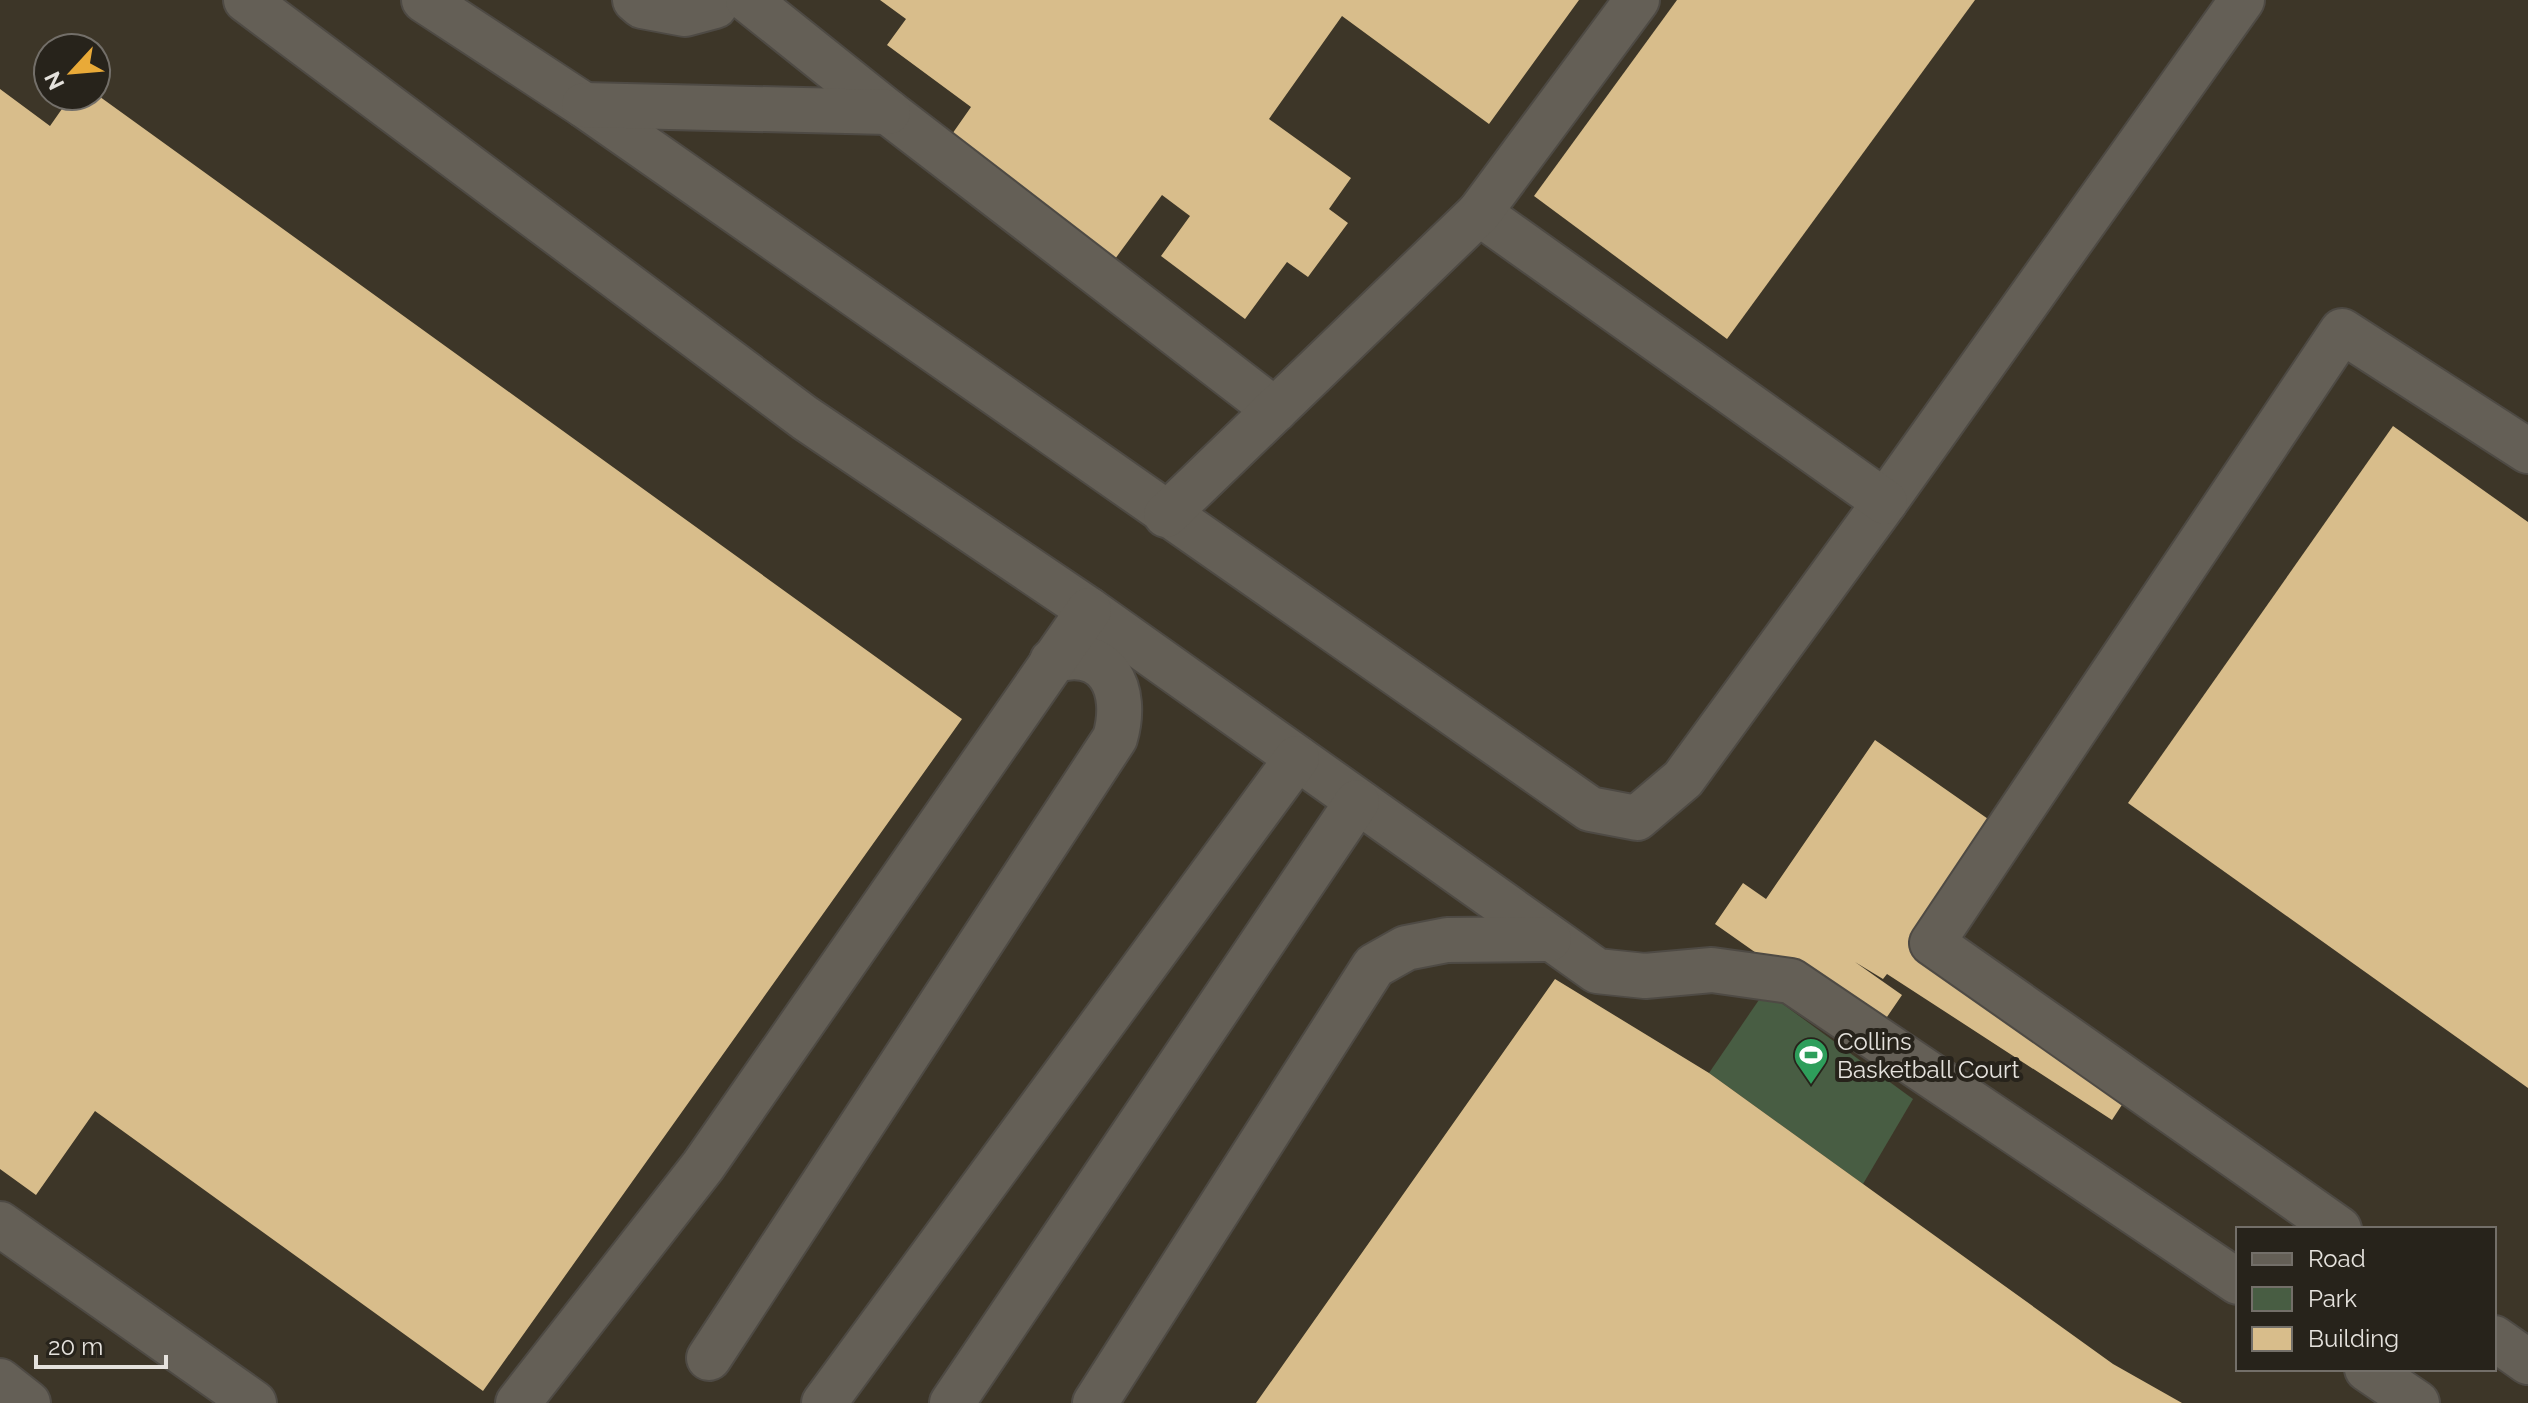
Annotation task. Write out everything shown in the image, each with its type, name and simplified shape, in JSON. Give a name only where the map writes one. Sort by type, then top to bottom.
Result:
[{"type":"street","points":[[246,0],[805,418],[1089,610],[1597,971],[1645,976],[1712,970],[1791,981],[2236,1281]]},
{"type":"street","points":[[424,0],[584,105],[1590,809],[1637,818],[1683,779],[1885,502],[2242,0]]},
{"type":"street","points":[[635,0],[642,6],[685,14],[715,6],[717,0]]},
{"type":"street","points":[[748,0],[888,112],[1275,410]]},
{"type":"street","points":[[1166,515],[1479,213],[1637,0]]},
{"type":"street","points":[[584,105],[888,112]]},
{"type":"street","points":[[1479,213],[1885,502]]},
{"type":"street","points":[[2336,1227],[1932,943],[2342,331],[2528,451]]},
{"type":"street","points":[[518,1403],[703,1166],[1089,610]]},
{"type":"street","points":[[709,1358],[1115,738],[1120,721],[1116,682],[1103,668],[1085,658],[1069,656],[1052,661]]},
{"type":"street","points":[[824,1403],[1297,758]]},
{"type":"street","points":[[952,1403],[1357,802]]},
{"type":"street","points":[[1095,1403],[1374,966],[1406,948],[1447,940],[1549,939]]},
{"type":"street","points":[[0,1224],[254,1403]]},
{"type":"street","points":[[2496,1339],[2528,1362]]},
{"type":"street","points":[[2370,1371],[2417,1403]]},
{"type":"street","points":[[0,1381],[28,1403]]},
{"type":"shaded area","points":[[0,0],[2528,0],[2528,1403],[0,1403]]},
{"type":"green space","name":"Collins Basketball Court","points":[[1765,991],[1913,1099],[1863,1184],[1709,1073]]},
{"type":"building","points":[[880,0],[1579,0],[1489,124],[1342,16],[1269,119],[1351,178],[1329,209],[1348,223],[1308,277],[1287,262],[1245,319],[1161,256],[1190,216],[1162,195],[1115,259],[950,137],[971,107],[887,45],[906,19]]},
{"type":"building","points":[[1677,0],[1975,0],[1727,339],[1534,196]]},
{"type":"building","points":[[0,89],[50,126],[60,112],[112,112],[112,106],[962,719],[483,1391],[95,1111],[36,1195],[0,1169]]},
{"type":"building","points":[[2393,426],[2528,522],[2528,1088],[2128,803]]},
{"type":"building","points":[[1875,740],[1991,821],[1908,942],[2133,1088],[2112,1120],[1887,974],[1883,979],[1855,962],[1902,995],[1874,1036],[1715,924],[1743,883],[1766,899]]},
{"type":"building","points":[[1555,979],[1709,1073],[2113,1364],[2182,1403],[1256,1403]]},
{"type":"place","name":"Collins Basketball Court","points":[[1811,1086]]}]
